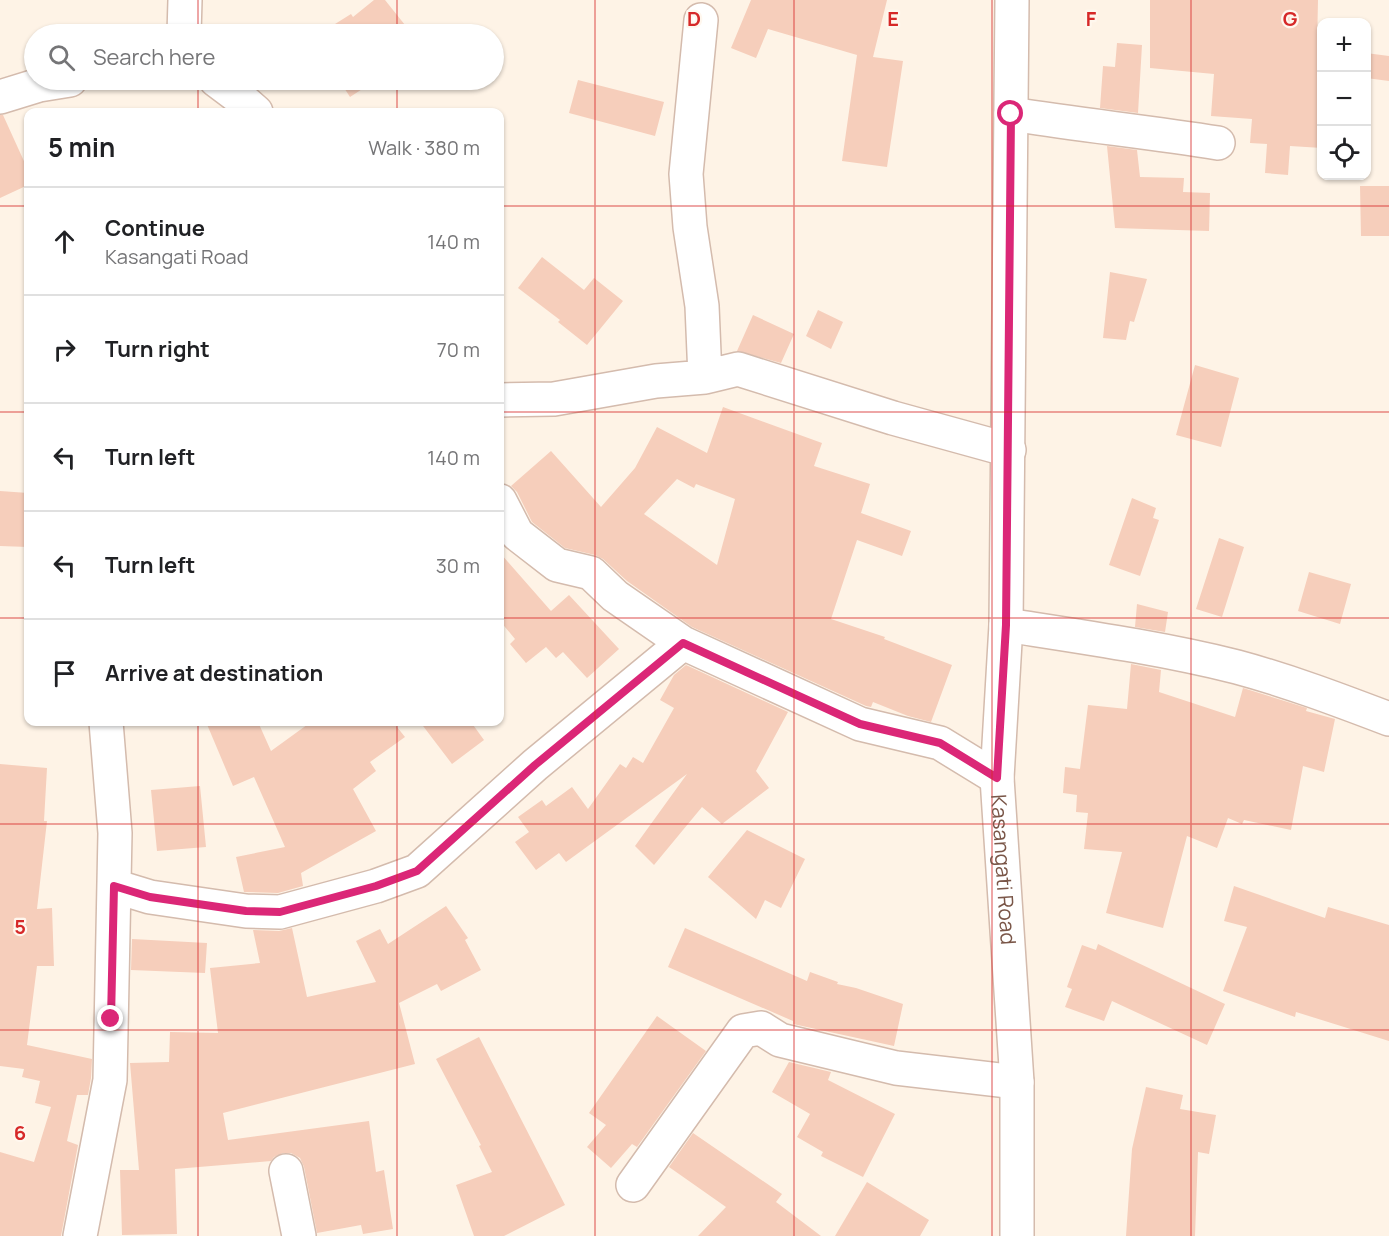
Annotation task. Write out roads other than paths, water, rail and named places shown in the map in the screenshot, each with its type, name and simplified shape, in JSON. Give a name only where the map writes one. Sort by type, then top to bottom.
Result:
[{"type":"street","points":[[185,24],[186,0]]},
{"type":"street","name":"Kasangati Road","points":[[1012,0],[1006,625],[997,778],[1017,1082],[1017,1236]]},
{"type":"street","points":[[701,20],[686,174],[690,226],[702,306],[705,377]]},
{"type":"street","points":[[0,97],[24,90]]},
{"type":"street","points":[[229,90],[251,108]]},
{"type":"street","points":[[1011,114],[1088,127],[1162,134],[1218,143]]},
{"type":"street","points":[[504,400],[554,399],[656,381],[705,377],[738,369],[893,418],[1009,450]]},
{"type":"street","points":[[504,509],[517,534],[558,565],[591,573],[615,596],[683,643],[860,724],[940,743],[997,778]]},
{"type":"street","points":[[1006,625],[1149,648],[1237,667],[1305,687],[1389,719]]},
{"type":"street","points":[[114,886],[150,897],[246,911],[280,912],[376,886],[417,871],[535,765],[683,643]]},
{"type":"street","points":[[80,1236],[110,1080],[115,833],[106,726]]},
{"type":"street","points":[[633,1185],[743,1031],[761,1028],[780,1040],[896,1068],[1017,1082]]},
{"type":"street","points":[[286,1171],[299,1236]]}]
